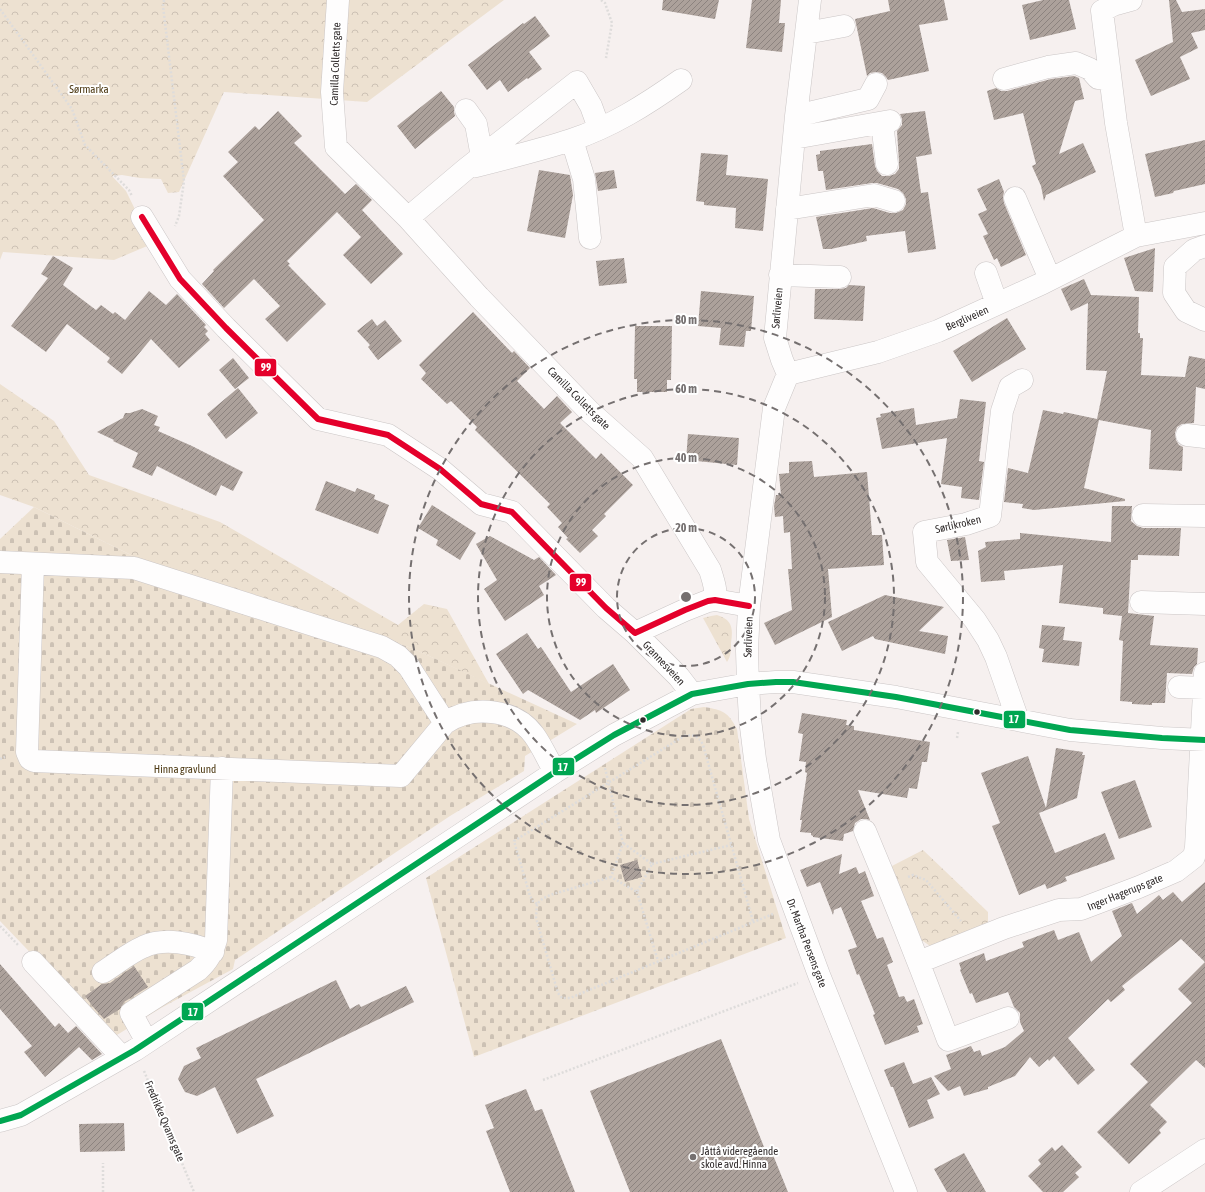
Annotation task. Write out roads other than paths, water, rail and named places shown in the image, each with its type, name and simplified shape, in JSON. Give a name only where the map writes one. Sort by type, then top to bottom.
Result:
[{"type":"street","name":"Camilla Colletts gate","points":[[338,0],[332,92],[336,147],[408,218],[479,298],[590,411],[642,458],[710,570],[714,582],[716,594],[715,600]]},
{"type":"street","name":"Sørliveien","points":[[748,684],[747,651],[749,606],[774,408],[788,374],[775,338],[796,116],[810,0]]},
{"type":"street","points":[[1131,0],[1113,5],[1102,11],[1110,79],[1136,236]]},
{"type":"street","points":[[806,33],[844,26]]},
{"type":"street","points":[[1004,79],[1048,67],[1076,63],[1090,68],[1098,78],[1110,79]]},
{"type":"street","points":[[474,163],[572,140],[647,104],[681,80]]},
{"type":"street","points":[[408,218],[474,163],[577,82],[591,106],[599,128]]},
{"type":"street","points":[[796,116],[868,99],[876,84]]},
{"type":"street","points":[[466,110],[476,124],[474,163]]},
{"type":"street","points":[[794,138],[886,122],[887,164]]},
{"type":"street","points":[[572,140],[584,179],[590,238]]},
{"type":"street","points":[[787,210],[865,199],[874,195],[894,201]]},
{"type":"street","points":[[1014,198],[1050,279]]},
{"type":"street","name":"Grannesveien","points":[[142,217],[180,279],[226,328],[318,419],[388,434],[440,469],[481,504],[512,512],[606,608],[635,633],[678,677],[692,694]]},
{"type":"street","name":"Bergliveien","points":[[788,374],[878,352],[938,331],[1050,279],[1136,236],[1205,223]]},
{"type":"street","points":[[1205,246],[1194,250],[1175,267],[1174,293],[1186,311],[1205,320]]},
{"type":"street","points":[[986,273],[997,304]]},
{"type":"street","points":[[780,275],[840,277]]},
{"type":"street","name":"Sørlikroken","points":[[1018,720],[996,657],[988,640],[975,620],[927,562],[924,532],[966,524],[990,516],[1002,411],[1010,387],[1022,380]]},
{"type":"street","points":[[1143,515],[1205,516]]},
{"type":"street","points":[[0,562],[134,568],[382,647],[398,656],[409,667],[445,723]]},
{"type":"street","points":[[33,564],[27,752],[30,759],[39,762],[401,776],[445,723],[462,714],[494,712],[510,716],[524,724],[534,734],[555,772]]},
{"type":"street","points":[[635,633],[685,610],[715,600],[749,606]]},
{"type":"street","points":[[1141,602],[1205,604]]},
{"type":"street","points":[[1179,687],[1205,680]]},
{"type":"street","name":"Inger Hagerups gate","points":[[919,962],[1004,928],[1059,910],[1081,909],[1176,871],[1194,857],[1203,740],[1205,680]]},
{"type":"street","name":"Grannesveien","points":[[0,1121],[21,1115],[135,1050],[555,772],[614,735],[692,694],[748,684],[793,682],[896,698],[1094,733],[1203,740]]},
{"type":"street","name":"Dr. Martha Persens gate","points":[[748,684],[751,725],[769,840],[819,975],[906,1192]]},
{"type":"street","points":[[135,1050],[131,1013],[198,970],[207,962],[213,952],[217,930],[222,768]]},
{"type":"street","points":[[869,841],[919,962],[948,1040],[1008,1018]]},
{"type":"street","points":[[104,972],[142,947],[152,944],[184,943],[201,947],[213,952]]},
{"type":"street","points":[[33,962],[135,1050]]},
{"type":"street","points":[[1141,1192],[1205,1150]]},
{"type":"place","name":"Jåttå videregående skole avd. Hinna","points":[[693,1157]]},
{"type":"park label","name":"Sørmarka","points":[[89,89]]},
{"type":"park label","name":"Hinna gravlund","points":[[185,769]]}]
